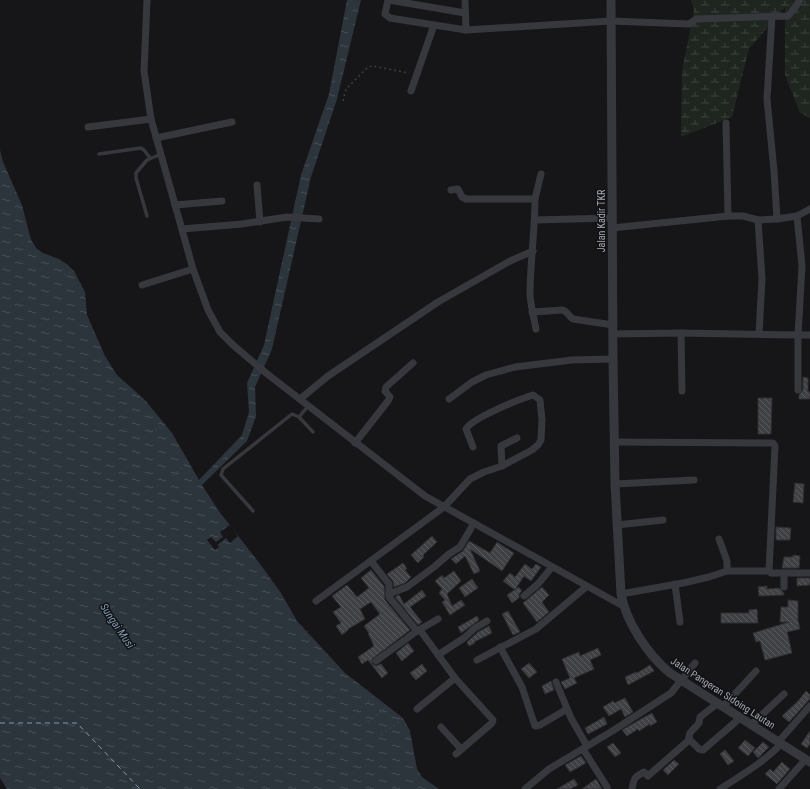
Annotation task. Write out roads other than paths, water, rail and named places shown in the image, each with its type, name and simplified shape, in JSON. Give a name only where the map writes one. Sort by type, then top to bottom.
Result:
[{"type":"street","points":[[147,0],[144,71],[151,119],[194,269],[208,310],[220,332],[266,373],[425,496],[586,587],[623,606]]},
{"type":"street","points":[[466,13],[389,0],[385,14],[390,18],[466,30],[611,21],[689,24],[696,18],[790,15],[793,7],[800,0]]},
{"type":"street","points":[[465,0],[466,30]]},
{"type":"street","name":"Jalan Kadir TKR","points":[[611,0],[613,359],[615,442]]},
{"type":"street","points":[[772,16],[767,99],[777,219]]},
{"type":"street","points":[[411,91],[434,25]]},
{"type":"street","points":[[88,127],[151,119]]},
{"type":"street","points":[[156,138],[232,122]]},
{"type":"street","points":[[726,123],[728,216]]},
{"type":"street","points":[[536,329],[530,296],[535,199],[541,174]]},
{"type":"street","points":[[257,185],[260,222]]},
{"type":"street","points":[[452,190],[458,190],[462,197],[466,198],[535,199]]},
{"type":"street","points":[[175,205],[222,201]]},
{"type":"street","points":[[612,228],[728,216],[743,216],[758,220],[777,219],[797,216],[810,209]]},
{"type":"street","points":[[797,216],[806,267],[798,335],[798,390]]},
{"type":"street","points":[[182,230],[260,222],[287,217],[319,219]]},
{"type":"street","points":[[535,220],[612,218]]},
{"type":"street","points":[[758,220],[762,279],[758,334]]},
{"type":"street","points":[[300,400],[328,376],[438,302],[510,261],[533,251]]},
{"type":"street","points":[[142,285],[194,269]]},
{"type":"street","points":[[532,312],[563,310],[567,311],[573,319],[613,329],[681,333],[810,335]]},
{"type":"street","points":[[681,333],[682,391]]},
{"type":"street","points":[[449,399],[472,382],[486,374],[515,367],[572,360],[613,359]]},
{"type":"street","points":[[355,443],[388,401],[390,397],[385,391],[386,387],[413,363]]},
{"type":"street","points":[[316,601],[444,507],[470,479],[484,472],[502,466],[532,450],[538,445],[541,440],[542,420],[540,400],[534,395],[526,397],[492,411],[469,425],[466,429],[473,447]]},
{"type":"street","points":[[502,466],[501,446],[517,438]]},
{"type":"street","points":[[615,442],[773,443],[769,571]]},
{"type":"street","name":"Jalan Pangeran Sidoing Lautan","points":[[615,442],[615,484],[621,594],[623,606],[636,631],[658,663],[680,681],[752,724],[808,760]]},
{"type":"street","points":[[615,484],[694,480]]},
{"type":"street","points":[[617,525],[663,520]]},
{"type":"street","points":[[389,594],[407,587],[460,547],[474,523]]},
{"type":"street","points":[[719,539],[727,561],[727,571]]},
{"type":"street","points":[[371,561],[389,584],[389,597],[419,630],[455,678],[493,721],[458,751],[441,727]]},
{"type":"street","points":[[524,596],[538,584],[552,567]]},
{"type":"street","points":[[621,594],[709,577],[727,571],[769,571],[771,573],[810,574]]},
{"type":"street","points":[[784,573],[784,587]]},
{"type":"street","points":[[676,584],[680,622]]},
{"type":"street","points":[[477,660],[536,629],[586,587]]},
{"type":"street","points":[[376,661],[419,630],[438,619]]},
{"type":"street","points":[[438,654],[464,638],[475,628],[487,621]]},
{"type":"street","points":[[505,645],[538,726],[567,709]]},
{"type":"street","points":[[525,789],[549,770],[668,695],[674,690],[695,663]]},
{"type":"street","points":[[632,789],[633,782],[637,776],[644,772],[648,776],[652,773],[688,741],[690,733],[699,723],[700,717],[720,705],[756,671]]},
{"type":"street","points":[[418,708],[455,678]]},
{"type":"street","points":[[556,682],[585,747],[608,787]]},
{"type":"street","points":[[752,724],[784,694]]},
{"type":"street","points":[[720,789],[757,766],[769,756],[810,706]]},
{"type":"street","points":[[688,741],[690,740],[699,749],[703,750],[740,718]]},
{"type":"street","points":[[779,789],[808,760]]},
{"type":"lane","points":[[99,154],[141,148],[150,158]]},
{"type":"lane","points":[[146,216],[136,173],[150,158],[161,154]]},
{"type":"lane","points":[[299,417],[308,406]]},
{"type":"lane","points":[[254,511],[221,474],[223,469],[292,414],[299,417],[313,432]]},
{"type":"water","name":"Sungai Musi","points":[[347,0],[361,0],[337,99],[311,177],[272,349],[255,387],[256,416],[247,441],[202,485],[218,510],[281,593],[297,621],[345,673],[403,718],[410,731],[417,769],[422,777],[439,789],[7,789],[0,778],[0,150],[3,162],[22,205],[31,240],[37,249],[59,259],[74,271],[85,292],[87,315],[105,356],[117,375],[145,400],[172,433],[199,480],[242,435],[249,412],[247,383],[264,345],[301,175],[329,94]]}]
